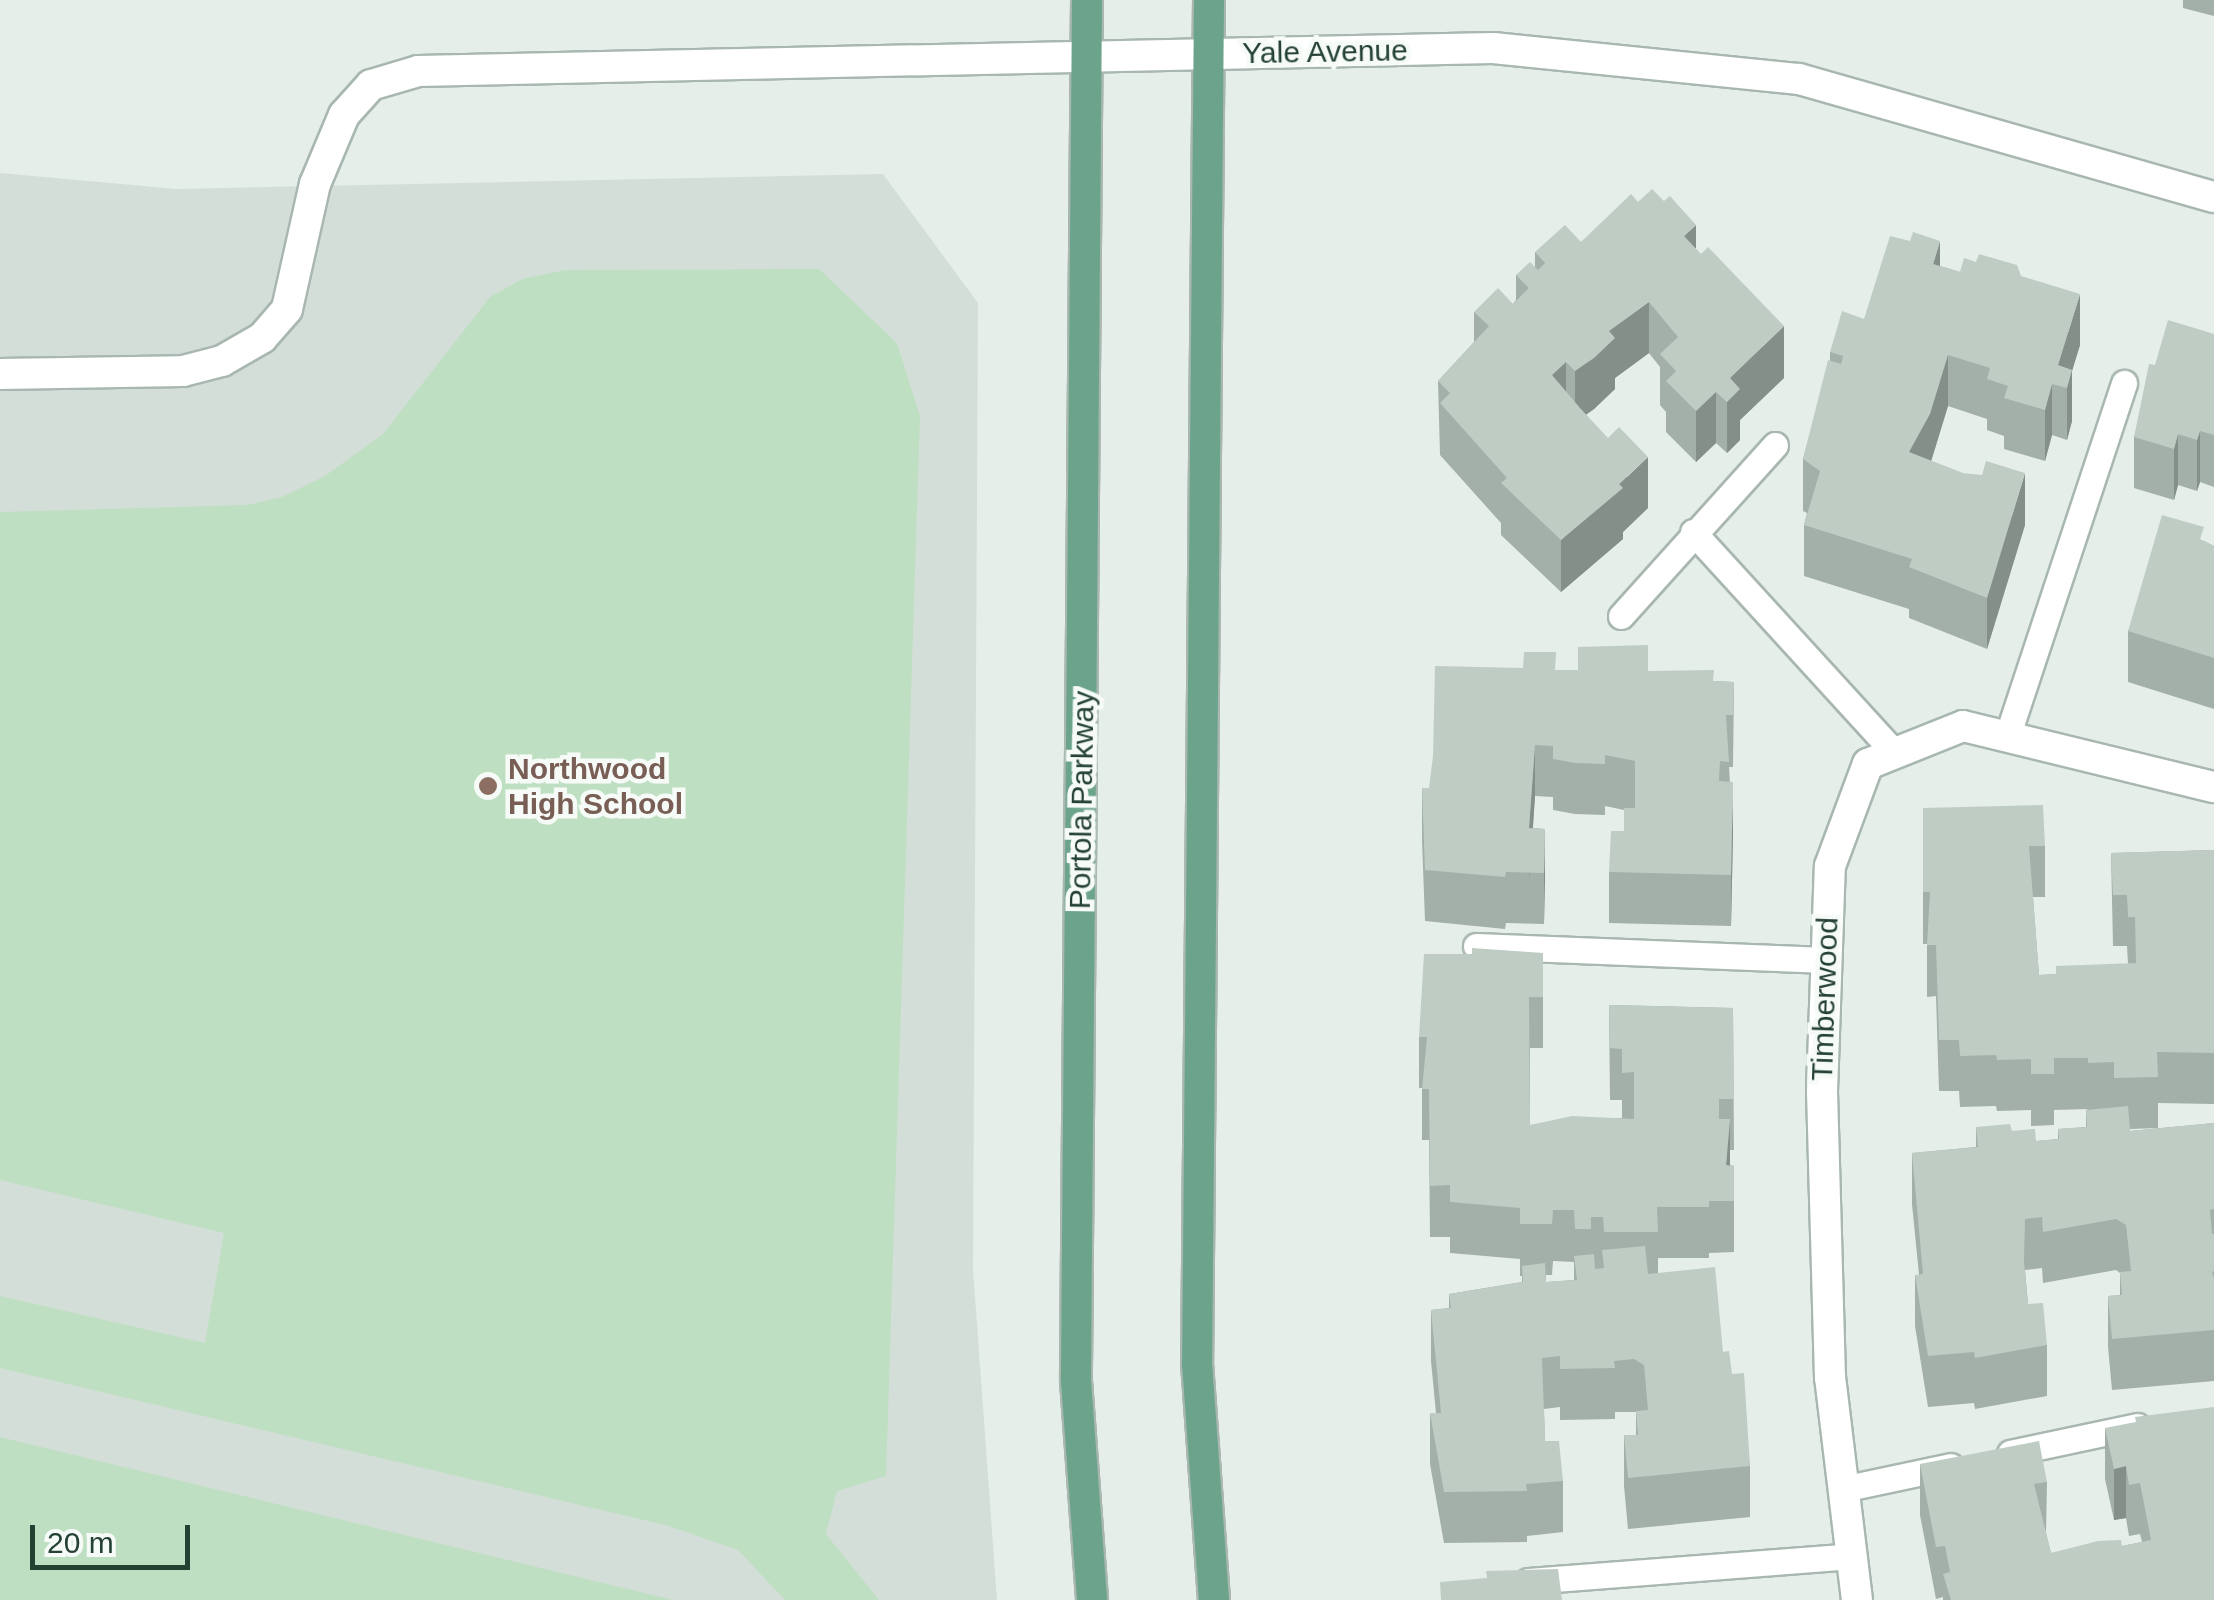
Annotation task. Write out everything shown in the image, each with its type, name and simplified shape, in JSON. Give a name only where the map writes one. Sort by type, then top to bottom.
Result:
[{"type":"main road","name":"Portola Parkway","points":[[1088,0],[1076,1380],[1092,1600]]},
{"type":"main road","points":[[1209,0],[1197,1363],[1214,1600]]},
{"type":"street","name":"Yale Avenue","points":[[0,374],[183,370],[222,361],[262,338],[288,309],[315,184],[344,115],[371,86],[418,71],[1493,48],[1799,79],[2214,197]]},
{"type":"street","name":"Timberwood","points":[[1857,1600],[1830,1378],[1822,1091],[1830,866],[1868,764],[1963,726],[2214,788]]},
{"type":"lane","points":[[2007,737],[2124,383]]},
{"type":"lane","points":[[1621,616],[1775,445]]},
{"type":"lane","points":[[1693,532],[1895,753]]},
{"type":"lane","points":[[1476,946],[1826,960]]},
{"type":"lane","points":[[1844,1488],[2156,1422]]},
{"type":"lane","points":[[1505,1582],[1852,1556]]},
{"type":"shaded area","name":"Northwood High School","points":[[0,173],[177,189],[883,174],[978,303],[973,1269],[997,1600],[0,1600]]},
{"type":"green space","name":"Northwood High School","points":[[819,269],[897,343],[920,416],[886,1476],[837,1491],[826,1534],[879,1600],[785,1600],[738,1550],[669,1526],[0,1368],[0,1296],[205,1343],[224,1233],[0,1180],[0,512],[248,505],[282,497],[325,476],[383,434],[490,297],[522,279],[565,270]]},
{"type":"green space","points":[[0,1437],[673,1600],[0,1600]]},
{"type":"building","points":[[1652,189],[1664,201],[1670,196],[1696,225],[1684,236],[1701,254],[1708,247],[1784,326],[1730,378],[1740,389],[1727,402],[1716,392],[1696,411],[1666,381],[1676,371],[1660,354],[1678,337],[1649,302],[1609,331],[1615,338],[1594,358],[1575,371],[1566,362],[1552,375],[1608,438],[1619,427],[1648,457],[1619,484],[1623,488],[1561,540],[1501,483],[1507,478],[1440,403],[1450,393],[1438,381],[1489,326],[1474,312],[1498,288],[1513,304],[1529,288],[1516,275],[1530,262],[1538,270],[1545,263],[1535,252],[1565,225],[1581,242],[1631,194],[1638,202]]},
{"type":"building","points":[[1913,232],[1940,241],[1933,264],[1960,272],[1964,258],[1976,262],[1979,254],[2017,265],[2021,276],[2080,294],[2058,365],[2072,370],[2067,388],[2052,384],[2045,410],[2004,398],[2008,386],[1987,379],[1990,368],[1948,355],[1930,414],[1909,452],[1963,473],[1982,475],[1986,461],[2025,473],[1987,598],[1909,567],[1912,559],[1804,525],[1820,471],[1803,459],[1828,360],[1841,364],[1843,356],[1830,352],[1842,311],[1864,319],[1890,236],[1910,241]]},
{"type":"building","points":[[2168,320],[2214,334],[2214,435],[2200,431],[2197,440],[2178,434],[2174,449],[2134,437],[2149,364],[2155,365]]},
{"type":"building","points":[[2162,515],[2204,527],[2200,539],[2214,546],[2214,658],[2128,631]]},
{"type":"building","points":[[1648,645],[1648,671],[1714,670],[1713,681],[1734,682],[1733,715],[1726,715],[1729,762],[1720,761],[1719,781],[1733,782],[1731,875],[1609,872],[1611,831],[1624,831],[1624,808],[1635,808],[1635,761],[1605,755],[1605,764],[1575,763],[1553,759],[1553,746],[1535,745],[1529,828],[1545,829],[1544,873],[1506,872],[1505,877],[1425,870],[1422,788],[1429,788],[1433,756],[1435,666],[1523,668],[1524,652],[1556,652],[1555,670],[1578,670],[1578,647]]},
{"type":"building","points":[[2043,805],[2045,846],[2029,846],[2039,975],[2056,974],[2056,966],[2136,963],[2135,917],[2128,917],[2127,895],[2113,895],[2111,853],[2214,850],[2214,1053],[2157,1052],[2158,1077],[2114,1078],[2114,1062],[2054,1058],[2054,1074],[2031,1074],[2031,1059],[1960,1056],[1959,1040],[1939,1040],[1936,945],[1927,945],[1930,892],[1923,892],[1923,808]]},
{"type":"building","points":[[1472,948],[1543,953],[1543,997],[1529,997],[1530,1125],[1572,1116],[1634,1119],[1634,1072],[1622,1073],[1622,1049],[1610,1048],[1609,1005],[1733,1008],[1734,1099],[1719,1099],[1719,1119],[1730,1119],[1726,1165],[1734,1166],[1734,1201],[1709,1201],[1709,1207],[1657,1207],[1658,1232],[1604,1232],[1603,1217],[1591,1217],[1591,1229],[1575,1229],[1574,1210],[1553,1210],[1552,1224],[1520,1224],[1520,1208],[1450,1202],[1450,1185],[1430,1186],[1429,1089],[1422,1089],[1427,1037],[1419,1037],[1424,954],[1472,954]]},
{"type":"building","points":[[2128,1106],[2130,1131],[2214,1123],[2214,1209],[2210,1210],[2214,1234],[2214,1330],[2112,1339],[2108,1296],[2122,1295],[2120,1272],[2131,1271],[2126,1225],[2116,1219],[2043,1232],[2042,1217],[2025,1219],[2024,1261],[2028,1304],[2043,1303],[2047,1345],[1975,1358],[1974,1352],[1928,1356],[1915,1275],[1923,1274],[1912,1153],[1978,1147],[1976,1127],[2010,1124],[2012,1131],[2035,1129],[2036,1141],[2059,1139],[2058,1129],[2087,1127],[2086,1110]]},
{"type":"building","points":[[1645,1246],[1648,1274],[1715,1267],[1723,1352],[1729,1351],[1732,1374],[1744,1373],[1750,1466],[1628,1478],[1624,1435],[1638,1435],[1636,1411],[1648,1410],[1644,1365],[1634,1359],[1614,1361],[1615,1368],[1560,1369],[1560,1356],[1542,1358],[1545,1441],[1559,1441],[1563,1481],[1526,1484],[1527,1491],[1444,1492],[1430,1413],[1441,1413],[1431,1310],[1451,1308],[1449,1294],[1523,1282],[1522,1266],[1545,1263],[1546,1282],[1577,1280],[1574,1256],[1594,1254],[1595,1269],[1604,1268],[1602,1250]]},
{"type":"building","points":[[2214,1407],[2214,1600],[1951,1600],[1943,1574],[1950,1572],[1945,1546],[1936,1547],[1920,1464],[2039,1441],[2047,1482],[2034,1484],[2051,1553],[2098,1541],[2121,1540],[2122,1546],[2151,1540],[2140,1483],[2129,1485],[2126,1466],[2114,1469],[2105,1428],[2136,1422],[2135,1417]]},
{"type":"building","points":[[1558,1569],[1562,1600],[1441,1600],[1440,1582],[1487,1578],[1486,1571]]},
{"type":"place","name":"Northwood High School","points":[[488,786]]}]
